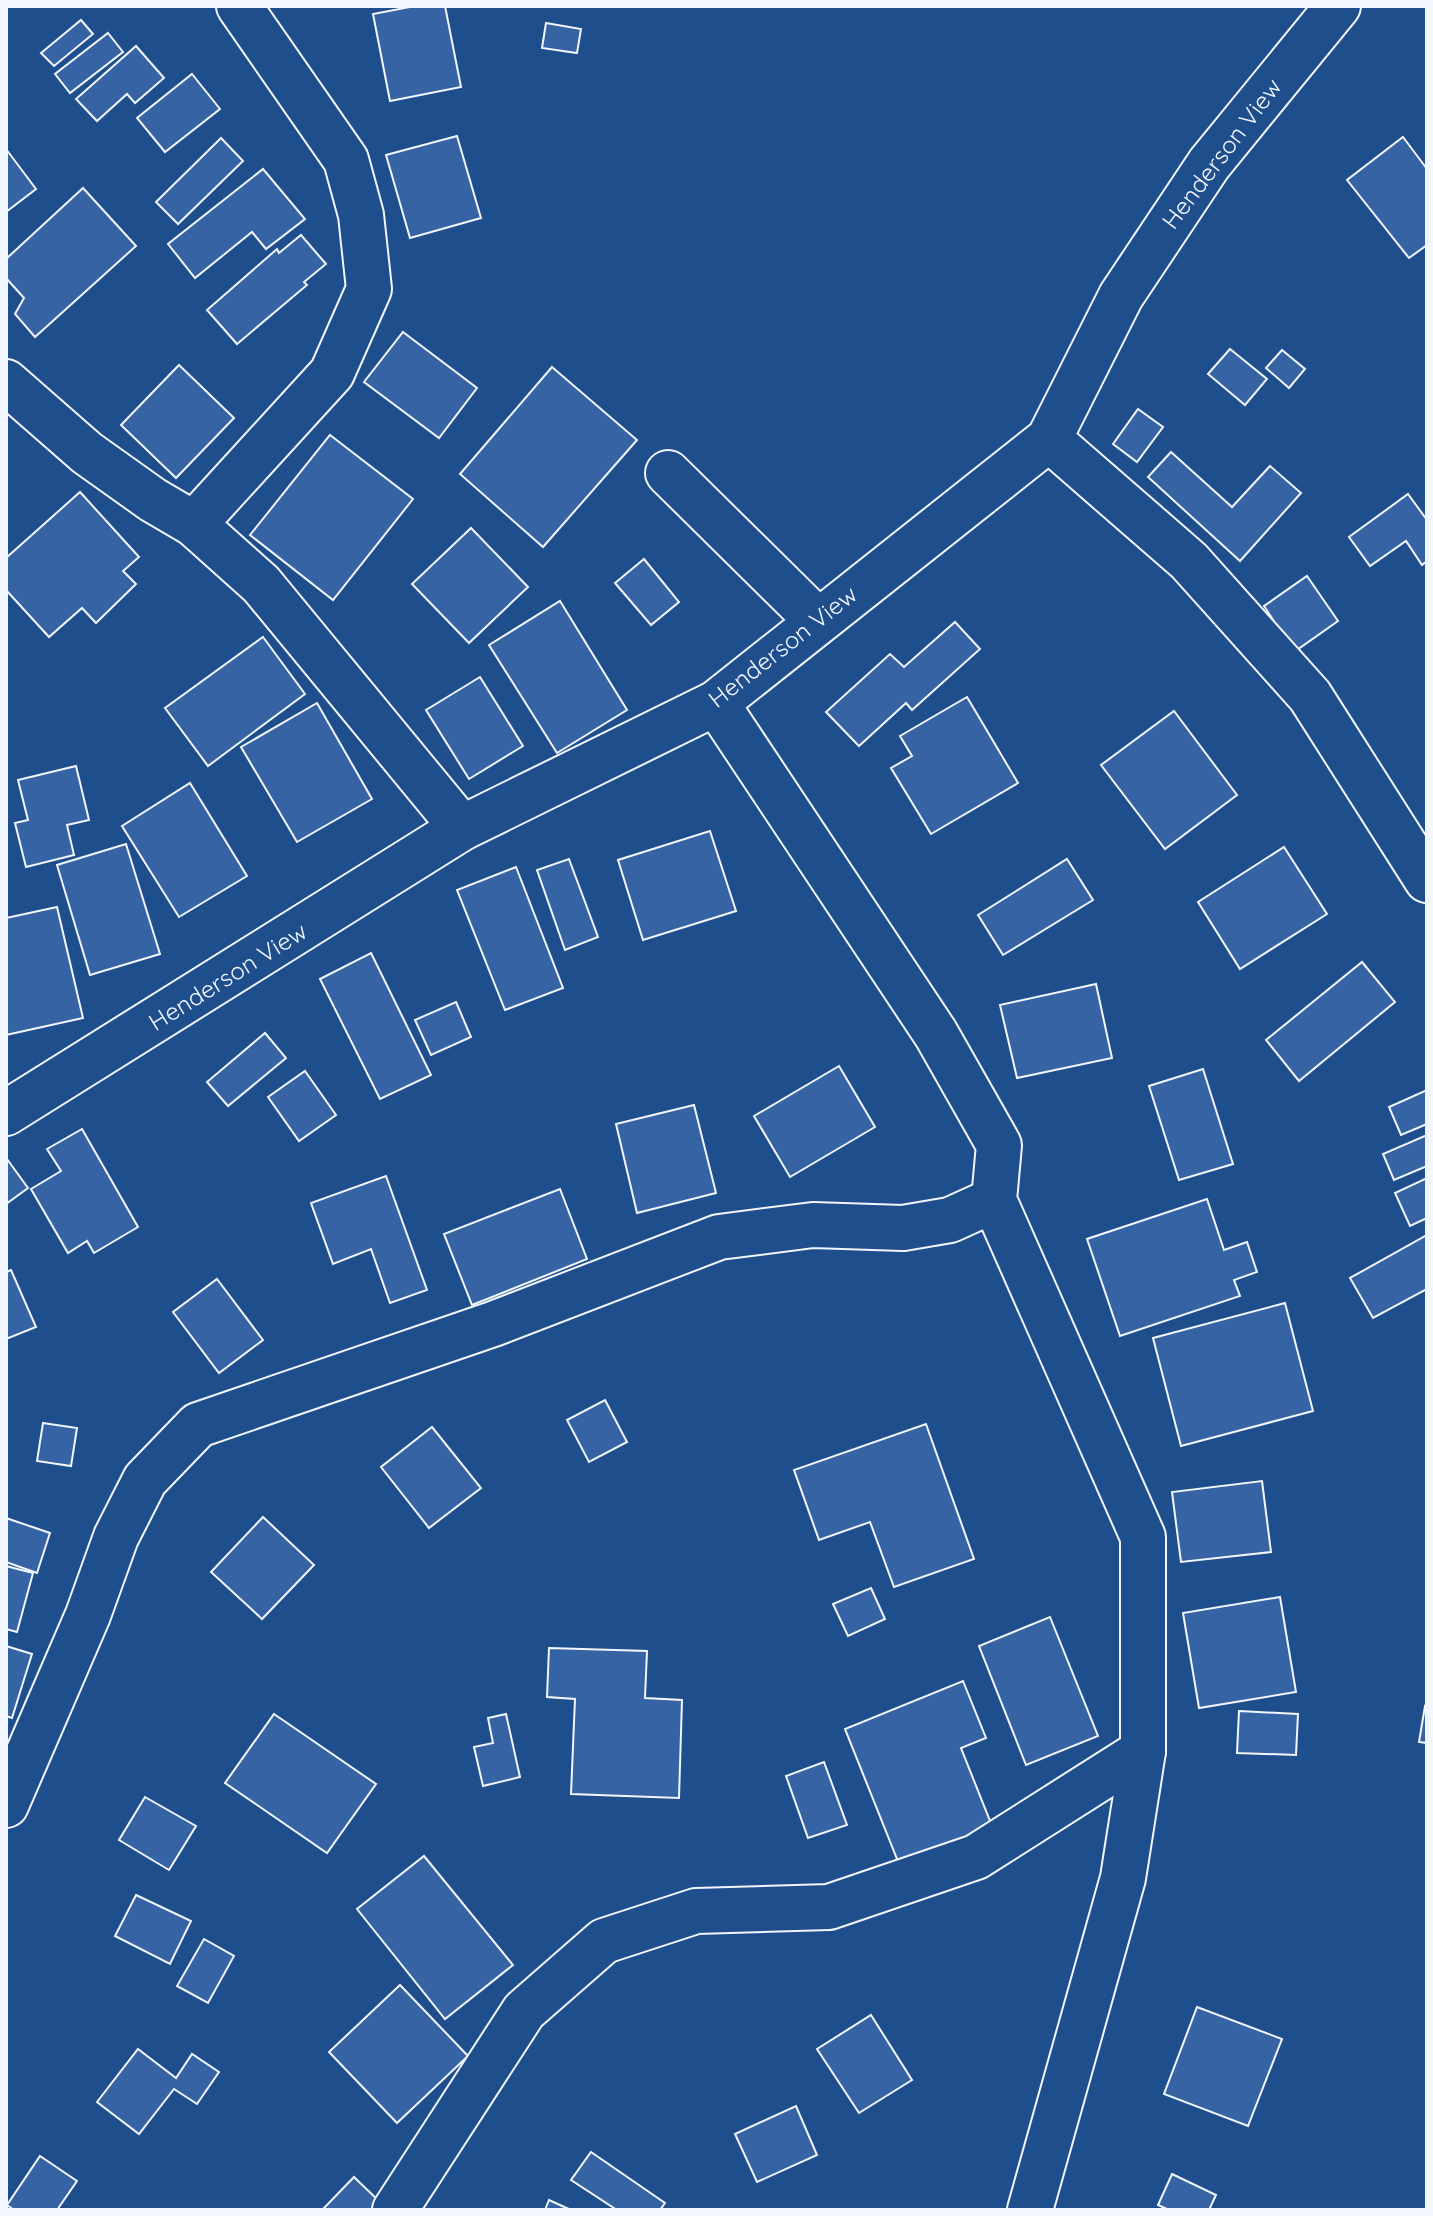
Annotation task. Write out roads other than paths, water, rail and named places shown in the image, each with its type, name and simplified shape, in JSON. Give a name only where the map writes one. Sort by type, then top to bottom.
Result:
[{"type":"street","points":[[194,524],[332,373],[369,289],[361,215],[346,160],[239,6]]},
{"type":"street","name":"Henderson View","points":[[6,1113],[462,828],[716,703],[1049,439],[1121,296],[1209,164],[1338,6]]},
{"type":"street","points":[[6,382],[87,453],[153,500],[194,524],[261,584],[462,828]]},
{"type":"street","points":[[1049,439],[1189,561],[1310,696],[1427,880]]},
{"type":"street","points":[[668,473],[818,621]]},
{"type":"street","points":[[716,703],[936,1034],[999,1145],[994,1200],[1143,1537],[1143,1751],[1123,1878],[1030,2210]]},
{"type":"street","points":[[6,1805],[88,1615],[116,1537],[145,1480],[198,1425],[493,1324],[719,1237],[813,1225],[903,1228],[950,1220],[994,1200]]},
{"type":"street","points":[[395,2210],[524,2011],[604,1941],[696,1911],[829,1907],[976,1857],[1143,1751]]}]
